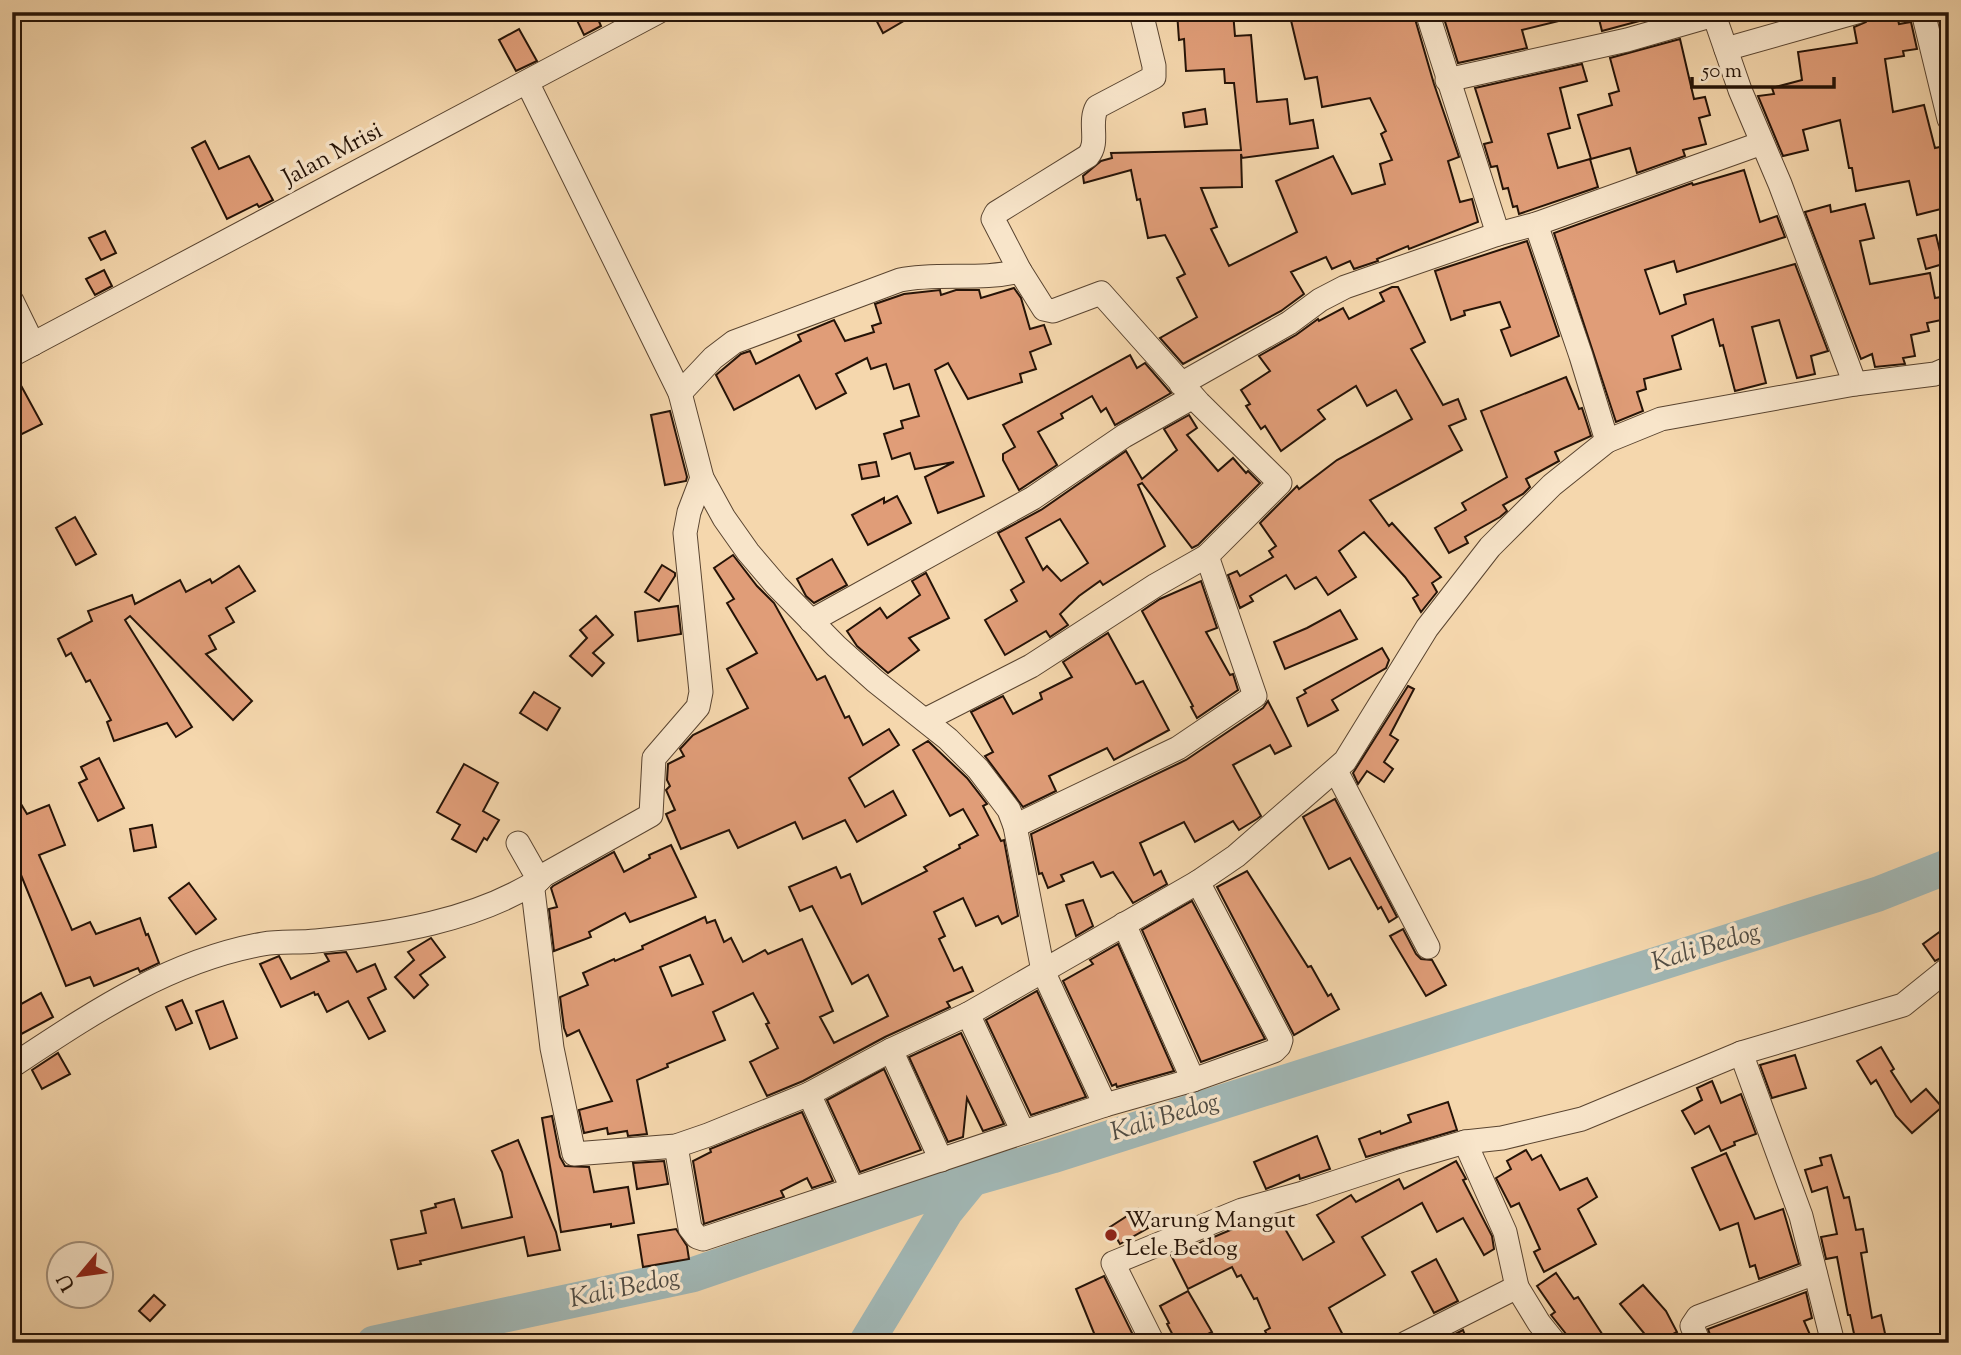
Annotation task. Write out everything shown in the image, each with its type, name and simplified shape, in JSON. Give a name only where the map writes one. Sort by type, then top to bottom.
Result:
[{"type":"street","name":"Jalan Mrisi","points":[[12,355],[658,12]]},
{"type":"street","points":[[925,720],[1031,666],[1156,585],[1207,556],[1280,483],[1187,390],[1101,293],[1050,312],[1040,306],[993,217],[1088,156],[1094,148],[1093,115],[1097,107],[1154,76],[1141,12]]},
{"type":"street","points":[[1427,12],[1498,234]]},
{"type":"street","points":[[1726,49],[1857,12]]},
{"type":"street","points":[[1923,12],[1949,119]]},
{"type":"street","points":[[1447,80],[1627,40],[1714,14],[1740,90],[1785,196],[1855,384]]},
{"type":"street","points":[[527,82],[680,393],[702,478],[724,518],[748,552],[811,621],[875,681],[948,739],[978,769],[1009,810],[1015,826],[1043,971],[1105,1105]]},
{"type":"street","points":[[811,621],[1033,498],[1320,300],[1345,287],[1498,234],[1536,224],[1762,143]]},
{"type":"street","points":[[1536,224],[1607,441]]},
{"type":"street","points":[[680,393],[713,358],[734,342],[900,280],[921,276],[999,275],[1020,271]]},
{"type":"street","points":[[12,301],[33,344]]},
{"type":"street","points":[[538,880],[533,890],[552,1048],[574,1154],[676,1146],[708,1135],[809,1094],[891,1050],[968,1014],[1198,882],[1236,856],[1345,761],[1427,628],[1490,547],[1552,485],[1607,441],[1661,419],[1855,384],[1935,374],[1949,368]]},
{"type":"street","points":[[12,1066],[103,1005],[156,979],[226,953],[266,943],[314,942],[408,931],[502,901],[651,816],[654,758],[698,707],[701,692],[685,533],[689,512],[702,478]]},
{"type":"street","points":[[1015,826],[1178,748],[1255,696],[1207,556]]},
{"type":"street","points":[[1336,771],[1428,947]]},
{"type":"street","points":[[518,843],[538,880]]},
{"type":"street","points":[[676,1146],[690,1228],[697,1237],[703,1239],[1105,1105],[1193,1080],[1274,1051],[1281,1040],[1198,882]]},
{"type":"street","points":[[1125,924],[1193,1080]]},
{"type":"street","points":[[1153,1343],[1113,1263],[1242,1210],[1465,1142],[1502,1138],[1582,1119],[1741,1053],[1903,1005],[1949,968]]},
{"type":"street","points":[[968,1014],[1023,1132]]},
{"type":"street","points":[[891,1050],[941,1160]]},
{"type":"street","points":[[1741,1053],[1793,1192],[1833,1343]]},
{"type":"street","points":[[809,1094],[852,1188]]},
{"type":"street","points":[[1465,1142],[1505,1232],[1517,1287],[1555,1343]]},
{"type":"street","points":[[1699,1343],[1692,1326],[1698,1317],[1815,1273]]},
{"type":"street","points":[[1406,1343],[1517,1287]]},
{"type":"building","points":[[573,12],[595,12],[601,26],[584,35]]},
{"type":"building","points":[[872,12],[919,12],[883,33]]},
{"type":"building","points":[[1177,12],[1233,12],[1235,36],[1251,35],[1257,102],[1287,99],[1290,124],[1313,120],[1318,148],[1242,158],[1241,154],[1242,187],[1201,188],[1217,227],[1211,229],[1229,266],[1297,232],[1276,181],[1333,156],[1352,194],[1385,184],[1380,164],[1392,160],[1381,134],[1386,131],[1370,98],[1322,107],[1317,77],[1305,79],[1289,12],[1413,12],[1459,157],[1448,161],[1460,202],[1472,199],[1478,222],[1409,249],[1408,246],[1354,269],[1350,261],[1332,269],[1326,257],[1291,272],[1304,294],[1281,311],[1183,364],[1160,338],[1197,317],[1177,278],[1185,274],[1165,235],[1148,238],[1131,170],[1084,183],[1083,176],[1101,161],[1112,158],[1111,153],[1241,150],[1234,83],[1225,83],[1224,69],[1186,71],[1184,39],[1179,40]]},
{"type":"building","points":[[1442,12],[1570,12],[1571,18],[1522,30],[1527,48],[1458,63]]},
{"type":"building","points":[[1606,12],[1673,12],[1602,31],[1598,15]]},
{"type":"building","points":[[1896,12],[1899,24],[1911,22],[1917,49],[1903,51],[1904,56],[1885,59],[1893,112],[1924,105],[1935,148],[1949,145],[1949,175],[1945,176],[1949,190],[1949,207],[1917,215],[1909,181],[1856,191],[1840,120],[1803,130],[1808,150],[1783,156],[1758,96],[1774,94],[1772,88],[1802,80],[1798,52],[1857,43],[1854,27],[1866,22],[1871,15]]},
{"type":"building","points":[[1937,12],[1949,12],[1949,59]]},
{"type":"building","points":[[519,29],[537,61],[516,71],[499,40]]},
{"type":"building","points":[[1680,39],[1694,99],[1705,97],[1710,115],[1699,118],[1706,144],[1683,150],[1685,156],[1637,173],[1630,148],[1591,159],[1578,115],[1612,105],[1609,94],[1619,91],[1610,58]]},
{"type":"building","points":[[1582,64],[1587,81],[1560,88],[1570,128],[1548,134],[1558,168],[1590,159],[1598,187],[1519,214],[1517,206],[1513,207],[1508,188],[1503,189],[1497,166],[1491,167],[1484,144],[1492,142],[1475,88]]},
{"type":"building","points":[[1205,109],[1207,124],[1185,127],[1183,113]]},
{"type":"building","points":[[205,141],[219,169],[249,156],[273,200],[259,207],[257,204],[227,219],[192,148]]},
{"type":"building","points":[[1744,170],[1760,222],[1777,216],[1785,237],[1677,272],[1674,261],[1645,270],[1660,314],[1686,304],[1684,295],[1795,264],[1828,351],[1811,356],[1815,374],[1797,378],[1779,320],[1752,327],[1766,383],[1735,391],[1713,319],[1672,336],[1681,369],[1644,379],[1646,389],[1637,392],[1643,411],[1616,422],[1554,233],[1692,183],[1693,185]]},
{"type":"building","points":[[1865,204],[1874,238],[1860,241],[1870,284],[1930,273],[1935,298],[1941,297],[1946,319],[1927,323],[1929,331],[1911,335],[1915,356],[1903,358],[1905,364],[1875,367],[1872,354],[1861,359],[1805,212],[1830,205],[1831,212]]},
{"type":"building","points":[[105,231],[116,253],[101,260],[89,238]]},
{"type":"building","points":[[1936,235],[1943,264],[1926,269],[1918,239]]},
{"type":"building","points":[[1527,241],[1559,336],[1511,356],[1501,330],[1510,327],[1500,302],[1464,311],[1465,315],[1451,320],[1435,271]]},
{"type":"building","points":[[104,270],[112,286],[95,295],[86,279]]},
{"type":"building","points":[[1398,287],[1425,342],[1411,349],[1443,405],[1458,399],[1466,419],[1449,426],[1462,450],[1370,500],[1389,526],[1392,523],[1441,577],[1432,583],[1437,592],[1421,612],[1413,598],[1418,595],[1364,532],[1339,551],[1356,577],[1328,595],[1316,577],[1295,589],[1286,575],[1250,596],[1253,601],[1240,608],[1228,575],[1237,571],[1240,576],[1273,557],[1269,551],[1276,546],[1260,523],[1297,486],[1299,489],[1337,460],[1412,419],[1396,390],[1367,406],[1356,386],[1318,410],[1325,419],[1281,451],[1265,426],[1261,429],[1246,406],[1250,404],[1241,390],[1270,371],[1259,356],[1318,319],[1319,321],[1343,308],[1349,319],[1384,301],[1380,293]]},
{"type":"building","points":[[1014,288],[1021,298],[1030,329],[1044,325],[1051,344],[1030,352],[1036,369],[1020,374],[1022,382],[968,399],[948,363],[935,370],[984,496],[938,513],[925,477],[954,462],[915,469],[910,453],[892,459],[884,434],[903,428],[901,421],[919,416],[909,384],[894,389],[886,364],[871,369],[867,358],[836,374],[846,393],[816,409],[799,375],[734,410],[716,375],[741,354],[750,351],[756,364],[801,341],[798,335],[834,320],[845,341],[874,332],[872,326],[881,323],[875,304],[904,294],[940,290],[941,295],[956,290],[979,290],[981,298]]},
{"type":"building","points":[[1130,355],[1137,368],[1145,363],[1171,393],[1115,425],[1106,408],[1101,412],[1092,396],[1061,414],[1063,418],[1038,432],[1057,465],[1019,490],[1003,460],[1003,454],[1015,447],[1003,425]]},
{"type":"building","points":[[12,369],[42,424],[18,436],[12,425]]},
{"type":"building","points":[[1566,377],[1579,409],[1582,408],[1591,436],[1555,452],[1559,461],[1526,479],[1530,487],[1503,505],[1507,511],[1465,537],[1468,543],[1449,553],[1435,528],[1466,510],[1462,503],[1507,477],[1481,411]]},
{"type":"building","points":[[670,411],[687,477],[686,481],[665,485],[651,415]]},
{"type":"building","points":[[1189,415],[1197,428],[1187,435],[1218,471],[1233,458],[1246,473],[1248,471],[1260,483],[1192,548],[1142,483],[1138,485],[1165,546],[1103,585],[1100,581],[1079,596],[1060,614],[1068,625],[1050,637],[1046,631],[1005,655],[985,620],[1017,601],[1011,590],[1024,582],[998,533],[1041,510],[1126,451],[1142,479],[1177,450],[1164,429]],"holes":[[[1060,519],[1088,563],[1061,581],[1047,566],[1043,570],[1026,538]]]},
{"type":"building","points":[[876,462],[879,476],[862,479],[859,465]]},
{"type":"building","points":[[897,496],[911,523],[868,545],[852,515],[884,498],[884,503]]},
{"type":"building","points":[[75,517],[96,554],[76,565],[56,528]]},
{"type":"building","points":[[733,555],[774,603],[817,680],[825,676],[845,718],[849,716],[863,745],[889,729],[899,745],[849,778],[865,807],[893,791],[906,815],[857,842],[845,820],[803,839],[795,822],[738,848],[729,830],[681,849],[666,814],[675,810],[666,790],[670,786],[667,780],[668,764],[684,756],[680,749],[693,735],[748,708],[727,669],[757,653],[727,603],[734,599],[714,568]]},
{"type":"building","points":[[832,559],[847,585],[814,603],[806,596],[797,579]]},
{"type":"building","points":[[662,565],[675,573],[675,576],[659,601],[645,592]]},
{"type":"building","points":[[239,566],[255,591],[226,608],[234,622],[209,636],[216,649],[206,654],[252,701],[233,720],[130,616],[125,620],[192,727],[176,737],[167,723],[114,741],[107,722],[111,720],[90,680],[86,682],[71,653],[66,656],[58,639],[92,621],[88,611],[132,595],[135,604],[180,580],[186,592],[210,579],[212,583]]},
{"type":"building","points":[[926,573],[949,618],[909,638],[919,650],[888,673],[857,646],[847,631],[880,608],[887,618],[920,595],[912,581]]},
{"type":"building","points":[[1201,581],[1217,628],[1206,632],[1230,675],[1233,674],[1238,690],[1197,718],[1142,611],[1160,599]]},
{"type":"building","points":[[678,606],[681,634],[638,641],[635,612]]},
{"type":"building","points":[[1340,610],[1357,639],[1285,669],[1274,642]]},
{"type":"building","points":[[596,616],[613,635],[593,653],[604,663],[592,676],[570,656],[587,638],[580,630]]},
{"type":"building","points":[[1108,633],[1136,684],[1143,681],[1169,730],[1114,760],[1107,748],[1049,776],[1056,791],[1023,807],[985,756],[993,752],[971,712],[1003,696],[1013,714],[1042,699],[1040,693],[1072,677],[1063,662]]},
{"type":"building","points":[[1382,648],[1389,660],[1386,668],[1332,700],[1338,710],[1308,726],[1297,698],[1306,693],[1304,690]]},
{"type":"building","points":[[1408,686],[1414,689],[1390,735],[1398,740],[1384,762],[1393,769],[1384,782],[1367,771],[1358,784],[1353,773]]},
{"type":"building","points":[[534,692],[560,708],[547,730],[520,713]]},
{"type":"building","points":[[1268,701],[1291,746],[1275,754],[1270,745],[1233,765],[1261,816],[1239,830],[1233,821],[1195,842],[1184,822],[1140,843],[1154,875],[1161,871],[1167,884],[1133,903],[1113,872],[1101,877],[1093,862],[1061,875],[1064,881],[1048,888],[1042,873],[1039,874],[1031,834],[1186,760],[1263,708]]},
{"type":"building","points":[[928,741],[967,778],[987,804],[983,806],[1001,841],[1004,840],[1018,916],[1002,924],[998,916],[976,926],[963,898],[934,912],[945,936],[939,939],[954,971],[962,967],[973,991],[947,1002],[950,1007],[885,1037],[803,1081],[767,1096],[750,1062],[778,1048],[766,1024],[769,1023],[753,993],[713,1012],[725,1040],[667,1064],[668,1067],[637,1080],[647,1134],[628,1136],[627,1131],[608,1134],[607,1128],[584,1133],[579,1110],[612,1101],[579,1030],[567,1036],[560,997],[588,985],[583,973],[643,949],[642,946],[705,917],[707,923],[715,920],[724,942],[731,938],[743,962],[765,950],[768,954],[802,939],[833,1011],[820,1017],[834,1043],[888,1016],[868,975],[852,984],[812,906],[800,911],[789,887],[836,867],[841,878],[850,874],[862,904],[927,871],[924,867],[978,835],[963,809],[950,816],[913,750]],"holes":[[[690,955],[703,984],[672,996],[660,967]]]},
{"type":"building","points":[[99,758],[124,808],[98,821],[79,783],[87,779],[81,767]]},
{"type":"building","points":[[464,764],[498,783],[483,811],[499,820],[476,852],[452,839],[460,825],[437,812]]},
{"type":"building","points":[[12,789],[27,814],[49,805],[65,845],[39,855],[72,930],[90,922],[96,934],[140,918],[159,963],[140,972],[138,968],[94,986],[90,977],[66,986],[19,870],[12,874]]},
{"type":"building","points":[[1335,799],[1397,917],[1389,922],[1381,907],[1378,909],[1350,858],[1329,869],[1303,817]]},
{"type":"building","points":[[152,825],[156,847],[134,851],[130,829]]},
{"type":"building","points":[[671,845],[696,897],[630,922],[625,913],[589,932],[591,937],[554,951],[549,909],[557,907],[551,888],[553,886],[614,852],[624,872],[650,858],[649,855]]},
{"type":"building","points":[[1247,871],[1308,967],[1311,966],[1328,996],[1331,994],[1339,1009],[1294,1035],[1217,887]]},
{"type":"building","points":[[189,883],[216,919],[196,934],[169,898]]},
{"type":"building","points":[[1083,900],[1093,926],[1076,936],[1066,905]]},
{"type":"building","points":[[1192,901],[1265,1039],[1201,1062],[1142,930]]},
{"type":"building","points":[[1949,925],[1949,954],[1935,961],[1923,944]]},
{"type":"building","points":[[1403,929],[1416,954],[1421,959],[1432,960],[1446,985],[1426,996],[1390,936]]},
{"type":"building","points":[[431,938],[445,957],[420,975],[428,985],[414,998],[395,977],[414,960],[408,952]]},
{"type":"building","points":[[1118,944],[1174,1071],[1117,1087],[1116,1084],[1112,1086],[1063,981],[1093,964],[1090,960]]},
{"type":"building","points":[[346,952],[357,972],[375,964],[386,989],[368,998],[385,1031],[369,1039],[348,1001],[327,1012],[318,994],[315,995],[314,992],[281,1007],[260,964],[279,956],[291,979],[329,961],[325,954]]},
{"type":"building","points":[[1037,991],[1086,1097],[1031,1115],[986,1020]]},
{"type":"building","points":[[41,993],[53,1017],[12,1039],[12,1009]]},
{"type":"building","points":[[182,1000],[192,1023],[176,1030],[166,1007]]},
{"type":"building","points":[[223,1001],[237,1038],[210,1049],[196,1011]]},
{"type":"building","points":[[961,1033],[1004,1124],[983,1131],[967,1098],[963,1137],[948,1142],[909,1057]]},
{"type":"building","points":[[1881,1047],[1894,1069],[1891,1071],[1911,1102],[1926,1089],[1942,1107],[1912,1133],[1896,1116],[1876,1080],[1871,1084],[1857,1061]]},
{"type":"building","points":[[58,1053],[70,1074],[42,1089],[32,1070]]},
{"type":"building","points":[[1795,1055],[1806,1088],[1772,1098],[1760,1065]]},
{"type":"building","points":[[884,1069],[921,1150],[860,1172],[827,1100]]},
{"type":"building","points":[[1712,1081],[1721,1103],[1741,1094],[1756,1134],[1734,1142],[1735,1145],[1721,1151],[1709,1126],[1695,1134],[1682,1111],[1702,1100],[1697,1088]]},
{"type":"building","points":[[1448,1102],[1457,1130],[1366,1157],[1359,1139],[1411,1122],[1408,1115]]},
{"type":"building","points":[[802,1112],[833,1181],[812,1188],[807,1178],[781,1191],[784,1197],[704,1224],[693,1161],[711,1152],[710,1149]]},
{"type":"building","points":[[552,1116],[560,1157],[565,1166],[589,1167],[594,1192],[628,1187],[634,1223],[561,1232],[542,1118]]},
{"type":"building","points":[[1317,1136],[1330,1169],[1300,1179],[1299,1175],[1266,1189],[1254,1162]]},
{"type":"building","points":[[518,1140],[556,1232],[560,1250],[528,1256],[524,1237],[420,1261],[421,1264],[398,1269],[391,1240],[426,1233],[421,1211],[436,1207],[435,1204],[454,1199],[462,1228],[512,1217],[502,1172],[492,1151]]},
{"type":"building","points":[[1526,1150],[1532,1160],[1541,1155],[1560,1190],[1587,1178],[1597,1197],[1578,1209],[1596,1244],[1544,1272],[1534,1252],[1540,1249],[1519,1203],[1511,1207],[1496,1178],[1511,1169],[1507,1161]]},
{"type":"building","points":[[1726,1153],[1755,1219],[1783,1209],[1799,1264],[1759,1279],[1755,1265],[1750,1267],[1738,1223],[1720,1230],[1692,1168]]},
{"type":"building","points":[[1831,1155],[1844,1198],[1849,1197],[1856,1230],[1863,1229],[1867,1252],[1861,1253],[1872,1318],[1881,1315],[1886,1338],[1856,1343],[1837,1257],[1826,1259],[1821,1237],[1837,1234],[1827,1187],[1812,1192],[1805,1170],[1822,1165],[1820,1158]]},
{"type":"building","points":[[664,1161],[668,1184],[637,1189],[633,1163]]},
{"type":"building","points":[[1456,1161],[1492,1236],[1494,1249],[1484,1255],[1463,1218],[1437,1232],[1422,1203],[1362,1237],[1385,1275],[1329,1308],[1347,1343],[1271,1343],[1265,1331],[1270,1328],[1257,1298],[1254,1299],[1241,1275],[1237,1277],[1232,1267],[1188,1289],[1171,1255],[1247,1223],[1277,1215],[1303,1260],[1334,1242],[1317,1215],[1351,1195],[1356,1202],[1399,1179],[1404,1189]]},
{"type":"building","points":[[1138,1209],[1148,1228],[1120,1244],[1110,1227]]},
{"type":"building","points":[[676,1229],[687,1246],[689,1259],[643,1267],[638,1235]]},
{"type":"building","points":[[1436,1259],[1458,1301],[1434,1313],[1412,1272]]},
{"type":"building","points":[[1556,1273],[1574,1299],[1578,1297],[1608,1343],[1569,1343],[1566,1334],[1551,1315],[1555,1312],[1537,1286]]},
{"type":"building","points":[[1104,1276],[1134,1337],[1124,1343],[1098,1343],[1076,1289]]},
{"type":"building","points":[[1643,1285],[1666,1311],[1677,1332],[1656,1343],[1652,1343],[1620,1304]]},
{"type":"building","points":[[1188,1291],[1212,1332],[1206,1335],[1210,1343],[1177,1343],[1167,1324],[1169,1323],[1160,1306]]},
{"type":"building","points":[[1806,1292],[1812,1318],[1804,1321],[1811,1337],[1800,1343],[1713,1343],[1708,1329]]},
{"type":"building","points":[[154,1295],[165,1305],[150,1321],[139,1311]]},
{"type":"building","points":[[1463,1330],[1468,1343],[1438,1343]]},
{"type":"waterway","name":"Kali Bedog","points":[[374,1343],[692,1275],[972,1179],[1878,894],[1949,866]]},
{"type":"waterway","points":[[866,1343],[946,1211],[972,1179]]},
{"type":"place","name":"Warung Mangut Lele Bedog","points":[[1111,1235]]}]
